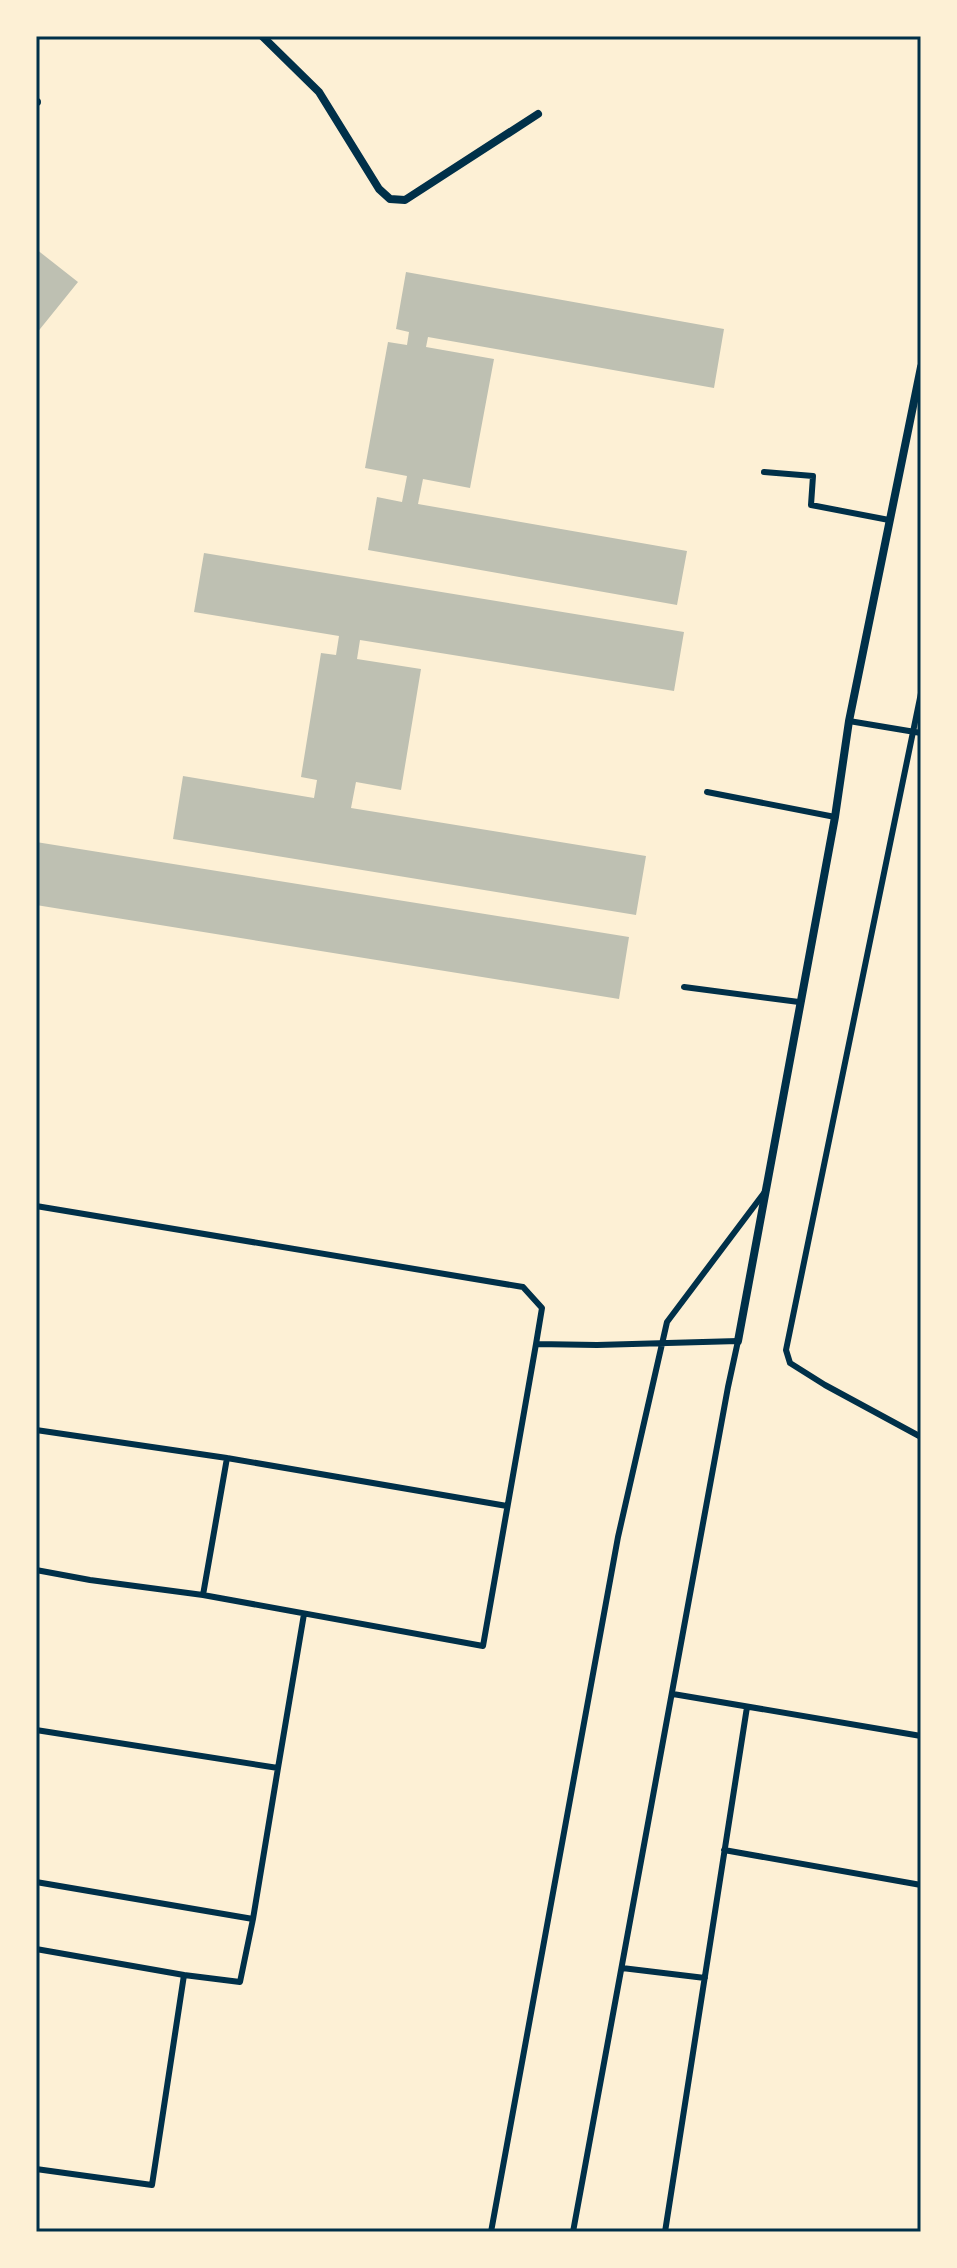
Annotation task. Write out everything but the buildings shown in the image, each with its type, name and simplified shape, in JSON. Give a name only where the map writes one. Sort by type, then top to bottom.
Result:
[{"type":"street","points":[[262,36],[319,92],[379,189],[390,199],[405,200],[538,114]]},
{"type":"street","points":[[738,1341],[835,817],[849,721],[921,367]]},
{"type":"lane","points":[[764,472],[813,476],[811,505],[889,520]]},
{"type":"lane","points":[[921,693],[786,1350],[790,1363],[921,1437]]},
{"type":"lane","points":[[849,721],[921,733]]},
{"type":"lane","points":[[707,792],[835,817]]},
{"type":"lane","points":[[684,987],[799,1002]]},
{"type":"lane","points":[[491,2232],[618,1537],[667,1322],[764,1193]]},
{"type":"lane","points":[[36,1206],[523,1287],[542,1308],[483,1646],[203,1595],[36,1570]]},
{"type":"lane","points":[[536,1344],[738,1341],[573,2232]]},
{"type":"lane","points":[[36,1430],[227,1458],[507,1506]]},
{"type":"lane","points":[[203,1595],[227,1458]]},
{"type":"lane","points":[[36,1949],[240,1982],[304,1614]]},
{"type":"lane","points":[[673,1694],[921,1736]]},
{"type":"lane","points":[[665,2232],[747,1707]]},
{"type":"lane","points":[[36,1730],[278,1768]]},
{"type":"lane","points":[[724,1850],[921,1885]]},
{"type":"lane","points":[[36,1882],[253,1919]]},
{"type":"lane","points":[[622,1968],[705,1978]]},
{"type":"lane","points":[[36,2169],[152,2185],[184,1975]]}]
